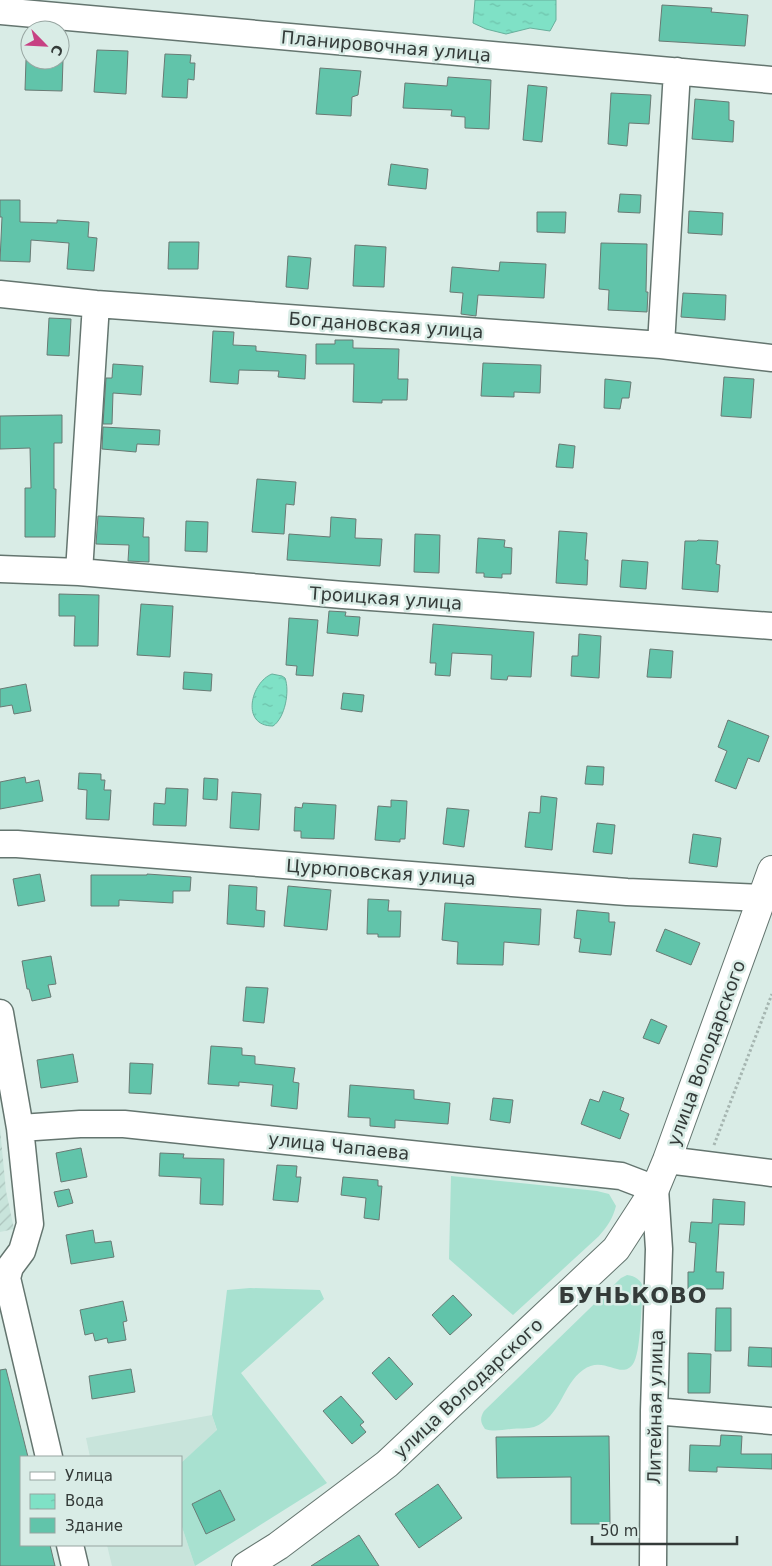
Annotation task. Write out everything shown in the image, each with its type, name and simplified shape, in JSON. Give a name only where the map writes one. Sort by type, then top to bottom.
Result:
[{"type":"main road","name":"улица Володарского","points":[[246,1566],[278,1546],[387,1464],[616,1249],[655,1188],[667,1160],[772,870]]},
{"type":"street","name":"Планировочная улица","points":[[0,12],[677,70],[772,80]]},
{"type":"street","points":[[661,345],[677,70]]},
{"type":"street","name":"Богдановская улица","points":[[0,294],[96,304],[661,345],[772,358]]},
{"type":"street","points":[[78,572],[96,304]]},
{"type":"street","name":"Троицкая улица","points":[[0,569],[78,572],[343,595],[772,626]]},
{"type":"street","name":"Цурюповская улица","points":[[0,844],[627,892],[762,898]]},
{"type":"street","points":[[0,1012],[20,1128],[30,1224],[22,1251],[10,1267],[7,1278],[49,1456]]},
{"type":"street","name":"улица Чапаева","points":[[20,1128],[80,1124],[124,1124],[621,1176],[655,1188]]},
{"type":"street","points":[[667,1160],[772,1173]]},
{"type":"street","name":"Литейная улица","points":[[652,1566],[659,1250],[655,1188]]},
{"type":"street","points":[[654,1411],[772,1421]]},
{"type":"street","points":[[70,1546],[75,1566]]},
{"type":"path","points":[[706,1164],[772,994]]},
{"type":"shaded area","points":[[0,1128],[6,1191],[14,1229],[0,1232]]},
{"type":"shaded area","points":[[451,1176],[597,1191],[609,1194],[616,1206],[609,1222],[599,1236],[513,1315],[449,1259]]},
{"type":"shaded area","points":[[627,1275],[638,1279],[643,1288],[638,1350],[633,1364],[623,1370],[598,1365],[583,1370],[570,1384],[550,1416],[534,1427],[498,1430],[485,1429],[481,1420],[484,1411],[621,1278]]},
{"type":"shaded area","points":[[250,1288],[320,1290],[324,1299],[241,1373],[327,1483],[195,1566],[182,1527],[182,1462],[217,1430],[212,1415],[227,1290]]},
{"type":"shaded area","points":[[212,1415],[217,1431],[182,1462],[182,1456],[90,1456],[86,1438]]},
{"type":"shaded area","points":[[182,1527],[195,1566],[112,1566],[107,1546],[182,1546]]},
{"type":"water","points":[[475,0],[556,0],[556,20],[550,31],[530,28],[506,34],[486,29],[473,23]]},
{"type":"water","points":[[272,674],[285,678],[287,690],[287,697],[281,717],[273,726],[263,724],[256,719],[252,703],[254,694],[259,686]]},
{"type":"building","points":[[662,5],[712,8],[711,12],[748,15],[745,46],[659,41]]},
{"type":"building","points":[[97,50],[128,51],[126,94],[94,92]]},
{"type":"building","points":[[165,54],[191,55],[190,63],[195,63],[194,80],[188,79],[187,98],[162,97]]},
{"type":"building","points":[[320,68],[361,71],[358,95],[352,97],[351,116],[316,114]]},
{"type":"building","points":[[26,70],[63,70],[62,91],[25,90]]},
{"type":"building","points":[[448,77],[491,80],[489,129],[465,128],[465,117],[451,116],[452,110],[403,108],[405,83],[447,86]]},
{"type":"building","points":[[528,85],[547,87],[542,142],[523,140]]},
{"type":"building","points":[[611,93],[651,95],[649,124],[629,123],[627,146],[608,144]]},
{"type":"building","points":[[695,99],[729,102],[729,120],[734,121],[733,142],[692,139]]},
{"type":"building","points":[[391,164],[428,169],[426,189],[388,185]]},
{"type":"building","points":[[620,194],[641,195],[640,213],[618,212]]},
{"type":"building","points":[[0,200],[20,200],[20,222],[57,223],[57,220],[89,222],[88,237],[97,238],[94,271],[67,269],[69,243],[31,240],[30,262],[0,261],[2,217],[0,217]]},
{"type":"building","points":[[689,211],[723,213],[722,235],[688,233]]},
{"type":"building","points":[[537,212],[566,212],[565,233],[537,232]]},
{"type":"building","points":[[169,242],[199,242],[198,269],[168,269]]},
{"type":"building","points":[[601,243],[647,244],[647,312],[608,310],[609,290],[599,289]]},
{"type":"building","points":[[355,245],[386,247],[384,287],[353,286]]},
{"type":"building","points":[[288,256],[311,258],[308,289],[286,287]]},
{"type":"building","points":[[500,262],[546,264],[544,298],[478,295],[476,316],[461,314],[463,293],[450,292],[452,267],[499,271]]},
{"type":"building","points":[[683,293],[726,295],[725,320],[681,317]]},
{"type":"building","points":[[49,318],[71,319],[69,356],[47,355]]},
{"type":"building","points":[[213,331],[234,332],[233,345],[256,346],[256,351],[306,355],[305,379],[278,377],[279,371],[239,370],[238,384],[210,382]]},
{"type":"building","points":[[335,340],[353,340],[353,348],[399,349],[398,379],[408,379],[407,400],[382,400],[382,403],[353,402],[354,364],[316,364],[316,344],[335,344]]},
{"type":"building","points":[[483,363],[541,365],[540,393],[514,392],[514,397],[481,396]]},
{"type":"building","points":[[113,364],[143,366],[141,395],[113,393],[112,424],[103,424],[106,378],[112,378]]},
{"type":"building","points":[[724,377],[754,379],[751,418],[721,416]]},
{"type":"building","points":[[605,379],[631,382],[629,398],[622,398],[620,409],[604,408]]},
{"type":"building","points":[[62,415],[62,443],[54,443],[54,489],[56,489],[55,537],[25,537],[25,488],[31,488],[30,448],[0,449],[0,416]]},
{"type":"building","points":[[103,427],[160,430],[159,445],[137,444],[136,452],[102,449]]},
{"type":"building","points":[[559,444],[575,446],[573,468],[556,467]]},
{"type":"building","points":[[257,479],[296,482],[294,505],[286,504],[284,534],[252,532]]},
{"type":"building","points":[[98,516],[144,518],[143,537],[149,537],[149,562],[128,561],[129,545],[96,544]]},
{"type":"building","points":[[331,517],[356,519],[355,538],[382,539],[380,566],[287,560],[289,534],[330,537]]},
{"type":"building","points":[[186,521],[208,522],[207,552],[185,551]]},
{"type":"building","points":[[559,531],[587,533],[585,560],[588,560],[587,585],[556,583]]},
{"type":"building","points":[[415,534],[440,535],[439,573],[414,572]]},
{"type":"building","points":[[478,538],[505,540],[504,547],[512,548],[511,574],[502,574],[502,578],[484,577],[484,573],[476,573]]},
{"type":"building","points":[[685,541],[718,541],[716,564],[720,565],[718,592],[682,589]]},
{"type":"building","points":[[622,560],[648,562],[646,589],[620,587]]},
{"type":"building","points":[[59,594],[99,595],[98,646],[74,646],[75,616],[59,616]]},
{"type":"building","points":[[141,604],[173,606],[170,657],[137,655]]},
{"type":"building","points":[[329,611],[346,612],[345,616],[360,617],[358,636],[327,633]]},
{"type":"building","points":[[289,618],[318,620],[313,676],[296,675],[297,666],[286,665]]},
{"type":"building","points":[[433,624],[534,632],[531,677],[508,676],[507,680],[491,679],[492,655],[452,653],[450,676],[435,675],[436,663],[430,663]]},
{"type":"building","points":[[579,634],[601,636],[599,678],[571,676],[572,656],[578,656]]},
{"type":"building","points":[[650,649],[673,651],[671,678],[647,677]]},
{"type":"building","points":[[184,672],[212,674],[211,691],[183,689]]},
{"type":"building","points":[[26,684],[31,711],[14,714],[12,705],[0,707],[0,689]]},
{"type":"building","points":[[343,693],[364,695],[362,712],[341,709]]},
{"type":"building","points":[[728,720],[769,736],[759,762],[748,758],[736,789],[715,781],[727,751],[718,747]]},
{"type":"building","points":[[587,766],[604,767],[603,785],[585,784]]},
{"type":"building","points":[[79,773],[101,774],[101,780],[105,780],[104,790],[111,790],[109,820],[86,819],[87,790],[78,789]]},
{"type":"building","points":[[25,777],[26,783],[39,780],[43,801],[0,809],[0,782]]},
{"type":"building","points":[[204,778],[218,779],[217,800],[203,799]]},
{"type":"building","points":[[166,788],[188,789],[186,826],[153,825],[154,803],[165,804]]},
{"type":"building","points":[[232,792],[261,794],[259,830],[230,828]]},
{"type":"building","points":[[541,796],[557,798],[552,850],[525,847],[529,812],[540,813]]},
{"type":"building","points":[[391,800],[407,801],[405,839],[400,839],[400,842],[375,840],[378,806],[391,807]]},
{"type":"building","points":[[303,803],[336,805],[334,839],[301,838],[301,831],[294,831],[295,807],[302,808]]},
{"type":"building","points":[[447,808],[469,810],[464,847],[443,844]]},
{"type":"building","points":[[597,823],[615,825],[612,854],[593,852]]},
{"type":"building","points":[[693,834],[721,838],[717,867],[689,863]]},
{"type":"building","points":[[40,874],[45,901],[18,906],[13,879]]},
{"type":"building","points":[[147,874],[191,877],[190,891],[173,891],[173,903],[119,900],[119,906],[91,906],[91,875]]},
{"type":"building","points":[[229,885],[257,887],[256,910],[265,911],[264,927],[227,924]]},
{"type":"building","points":[[288,886],[331,890],[327,930],[284,926]]},
{"type":"building","points":[[368,899],[389,900],[388,911],[401,911],[400,937],[378,937],[378,934],[367,934]]},
{"type":"building","points":[[445,903],[541,909],[539,945],[504,942],[503,965],[457,964],[458,942],[442,940]]},
{"type":"building","points":[[577,910],[609,913],[609,922],[615,922],[611,955],[579,952],[581,939],[574,938]]},
{"type":"building","points":[[665,929],[700,943],[691,965],[656,951]]},
{"type":"building","points":[[51,956],[56,984],[48,985],[51,997],[32,1001],[29,989],[27,989],[22,961]]},
{"type":"building","points":[[246,987],[268,988],[264,1023],[243,1021]]},
{"type":"building","points":[[651,1019],[667,1026],[659,1044],[643,1038]]},
{"type":"building","points":[[211,1046],[242,1048],[242,1055],[255,1056],[255,1064],[295,1068],[293,1082],[299,1083],[297,1109],[271,1106],[273,1085],[239,1082],[239,1086],[208,1084]]},
{"type":"building","points":[[73,1054],[78,1082],[41,1088],[37,1060]]},
{"type":"building","points":[[130,1063],[153,1064],[151,1094],[129,1093]]},
{"type":"building","points":[[350,1085],[414,1090],[414,1099],[450,1103],[448,1124],[395,1120],[395,1128],[370,1126],[370,1118],[348,1117]]},
{"type":"building","points":[[603,1091],[624,1098],[620,1110],[629,1114],[620,1139],[581,1124],[590,1099],[599,1102]]},
{"type":"building","points":[[493,1098],[513,1100],[510,1123],[490,1120]]},
{"type":"building","points":[[81,1148],[87,1177],[61,1182],[56,1153]]},
{"type":"building","points":[[160,1153],[184,1154],[183,1158],[224,1159],[223,1205],[200,1204],[201,1178],[159,1176]]},
{"type":"building","points":[[277,1165],[297,1166],[296,1177],[301,1177],[298,1202],[273,1200]]},
{"type":"building","points":[[343,1177],[378,1180],[378,1186],[382,1186],[379,1220],[364,1218],[366,1198],[341,1195]]},
{"type":"building","points":[[69,1189],[73,1203],[58,1207],[54,1192]]},
{"type":"building","points":[[713,1199],[745,1202],[744,1225],[719,1224],[716,1272],[724,1272],[723,1289],[688,1289],[688,1272],[694,1272],[696,1243],[689,1242],[691,1222],[712,1223]]},
{"type":"building","points":[[93,1230],[95,1243],[111,1241],[114,1257],[71,1264],[66,1235]]},
{"type":"building","points":[[453,1295],[472,1315],[450,1335],[432,1315]]},
{"type":"building","points":[[123,1301],[127,1321],[123,1322],[126,1340],[108,1343],[107,1338],[95,1341],[93,1333],[85,1335],[80,1310]]},
{"type":"building","points":[[716,1308],[731,1308],[731,1351],[715,1351]]},
{"type":"building","points":[[749,1347],[772,1348],[772,1367],[748,1366]]},
{"type":"building","points":[[688,1353],[711,1354],[710,1393],[688,1393]]},
{"type":"building","points":[[389,1357],[413,1384],[396,1400],[372,1373]]},
{"type":"building","points":[[6,1369],[28,1456],[20,1456],[20,1546],[50,1546],[55,1566],[0,1566],[0,1370]]},
{"type":"building","points":[[131,1369],[135,1392],[92,1399],[89,1376]]},
{"type":"building","points":[[341,1396],[364,1422],[360,1425],[366,1432],[352,1444],[323,1411]]},
{"type":"building","points":[[721,1435],[742,1436],[741,1454],[772,1454],[772,1469],[717,1467],[717,1472],[689,1471],[690,1445],[720,1446]]},
{"type":"building","points":[[609,1436],[610,1524],[571,1524],[571,1477],[497,1478],[496,1437]]},
{"type":"building","points":[[438,1484],[462,1518],[419,1548],[395,1514]]},
{"type":"building","points":[[220,1490],[235,1520],[206,1534],[192,1504]]},
{"type":"building","points":[[359,1535],[379,1566],[311,1566]]},
{"type":"district","name":"БУНЬКОВО","points":[[633,1295]]}]
